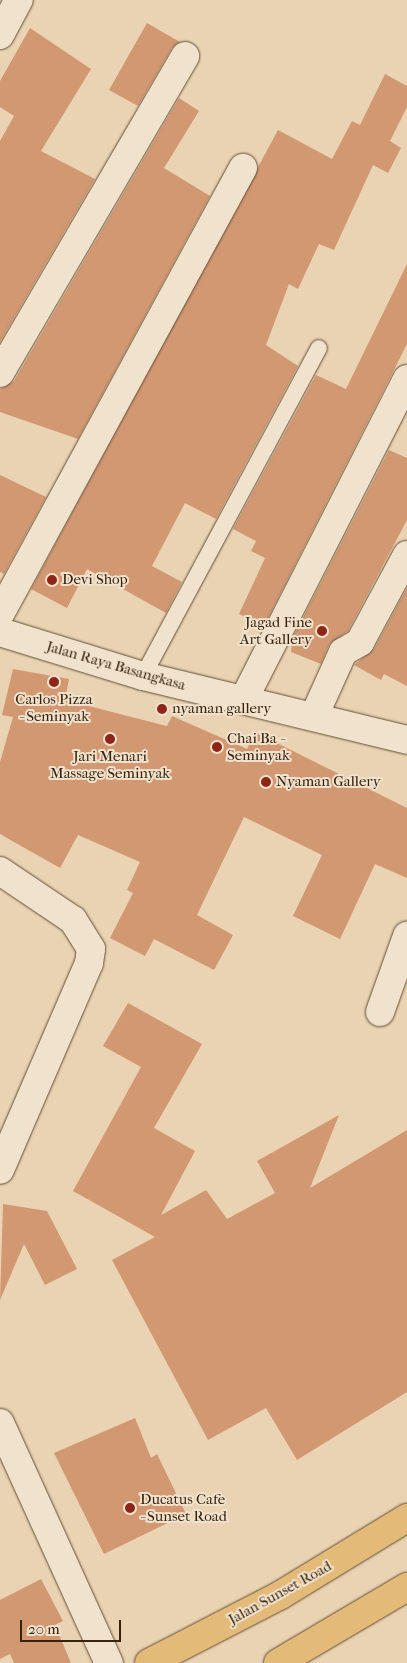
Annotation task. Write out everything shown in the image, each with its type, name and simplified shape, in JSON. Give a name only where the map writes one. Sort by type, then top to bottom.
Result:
[{"type":"highway","name":"Jalan Sunset Road","points":[[149,1663],[279,1596],[407,1518]]},
{"type":"highway","points":[[278,1663],[407,1587]]},
{"type":"street","points":[[0,35],[19,0]]},
{"type":"street","points":[[0,374],[185,56]]},
{"type":"street","points":[[0,614],[243,168]]},
{"type":"street","points":[[244,699],[407,379]]},
{"type":"street","points":[[315,714],[343,652],[360,642],[407,555]]},
{"type":"street","name":"Jalan Raya Basangkasa","points":[[0,632],[143,676],[315,714],[407,740]]},
{"type":"street","points":[[0,871],[73,920],[91,949],[89,963],[0,1170]]},
{"type":"street","points":[[380,1012],[407,936]]},
{"type":"street","points":[[0,1423],[109,1663]]},
{"type":"lane","points":[[143,676],[318,348]]},
{"type":"building","points":[[147,23],[180,42],[172,48],[138,106],[109,90]]},
{"type":"building","points":[[30,28],[91,69],[41,151],[95,179],[0,342],[0,141],[14,116],[0,107],[0,81]]},
{"type":"building","points":[[385,74],[407,86],[407,107],[390,141],[401,148],[388,173],[373,165],[334,250],[319,244],[298,289],[289,284],[266,345],[298,366],[216,519],[185,503],[152,566],[182,582],[166,613],[87,569],[67,608],[31,589],[278,130],[332,159],[352,121],[360,125]]},
{"type":"building","points":[[179,98],[199,111],[164,168],[210,196],[78,439],[0,412],[0,389],[14,381]]},
{"type":"building","points":[[407,264],[407,344],[264,626],[239,614],[265,558],[251,551],[256,541],[233,529],[316,375],[346,389]]},
{"type":"building","points":[[389,450],[407,458],[407,520],[348,631],[329,645],[321,664],[291,652],[292,639]]},
{"type":"building","points":[[0,475],[46,497],[4,574],[0,572]]},
{"type":"building","points":[[407,588],[407,686],[384,674],[381,680],[354,665],[374,649]]},
{"type":"building","points":[[13,669],[69,679],[65,700],[167,726],[172,716],[247,749],[255,732],[407,808],[407,878],[375,864],[340,939],[293,916],[322,855],[244,817],[197,915],[233,935],[214,970],[154,939],[145,956],[110,938],[133,893],[127,890],[140,862],[78,835],[60,868],[0,834],[0,762],[13,717],[2,715]]},
{"type":"building","points":[[128,1003],[202,1044],[154,1128],[195,1151],[161,1215],[206,1190],[227,1219],[275,1193],[257,1161],[339,1115],[310,1188],[407,1130],[407,1392],[297,1460],[266,1408],[208,1440],[112,1260],[155,1237],[73,1191],[141,1067],[103,1046]]},
{"type":"building","points":[[3,1204],[47,1211],[77,1269],[45,1285],[24,1244],[0,1300]]},
{"type":"building","points":[[135,1418],[151,1458],[157,1454],[186,1514],[104,1554],[54,1453]]},
{"type":"building","points":[[41,1579],[63,1621],[55,1625],[71,1663],[14,1663],[10,1654],[0,1659],[0,1600]]},
{"type":"place","name":"Devi Shop","points":[[52,580]]},
{"type":"place","name":"Jagad Fine Art Gallery","points":[[322,631]]},
{"type":"place","name":"Carlos Pizza - Seminyak","points":[[54,682]]},
{"type":"place","name":"nyaman gallery","points":[[162,709]]},
{"type":"place","name":"Jari Menari Massage Seminyak","points":[[110,739]]},
{"type":"place","name":"Chai Ba - Seminyak","points":[[217,747]]},
{"type":"place","name":"Nyaman Gallery","points":[[266,782]]},
{"type":"place","name":"Ducatus Cafe - Sunset Road","points":[[130,1508]]}]
